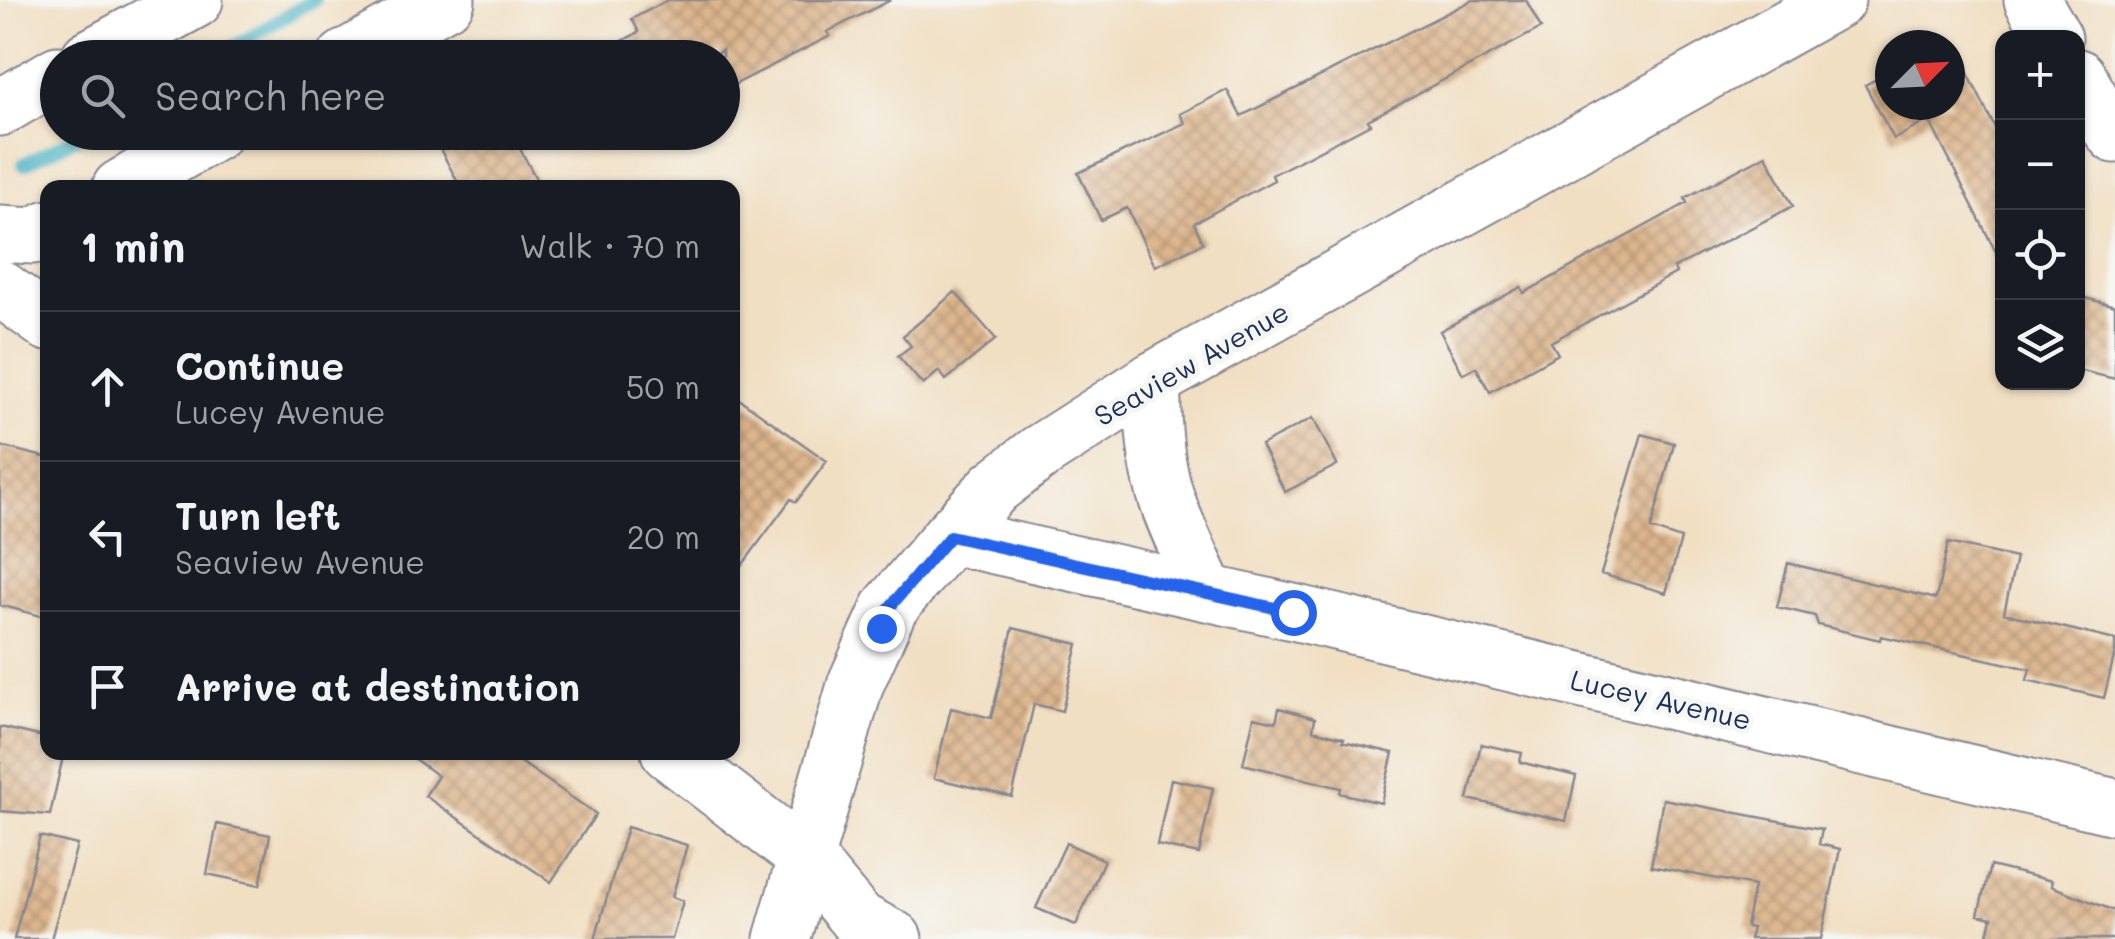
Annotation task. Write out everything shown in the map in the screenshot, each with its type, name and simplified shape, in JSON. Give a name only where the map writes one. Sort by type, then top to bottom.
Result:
[{"type":"street","points":[[376,40],[446,0]]},
{"type":"street","name":"Seaview Avenue","points":[[782,939],[856,683],[890,607],[996,487],[1040,452],[1153,380],[1837,0]]},
{"type":"street","points":[[2032,0],[2049,30]]},
{"type":"street","points":[[114,40],[166,5]]},
{"type":"street","points":[[0,108],[40,85]]},
{"type":"street","points":[[2085,89],[2115,135]]},
{"type":"street","points":[[134,180],[184,150]]},
{"type":"street","points":[[0,234],[33,236],[40,232]]},
{"type":"street","points":[[0,288],[40,317]]},
{"type":"street","points":[[1153,380],[1152,413],[1164,492],[1207,592]]},
{"type":"street","name":"Lucey Avenue","points":[[950,536],[1207,592],[2115,807]]},
{"type":"street","points":[[678,760],[805,857],[857,919],[894,939]]},
{"type":"building","points":[[668,0],[891,0],[740,82],[740,40],[624,40],[639,32],[632,19]]},
{"type":"building","points":[[1473,0],[1526,0],[1541,28],[1368,120],[1370,124],[1272,175],[1274,180],[1194,223],[1203,243],[1155,266],[1127,208],[1101,220],[1078,173],[1185,123],[1180,114],[1227,90],[1241,116]]},
{"type":"building","points":[[1965,67],[1995,128],[1995,250],[1929,120],[1965,120]]},
{"type":"building","points":[[1875,80],[1875,104],[1865,85]]},
{"type":"building","points":[[1884,120],[1929,120],[1894,139]]},
{"type":"building","points":[[441,150],[521,150],[537,180],[457,180]]},
{"type":"building","points":[[1766,155],[1793,206],[1674,268],[1676,273],[1551,342],[1558,354],[1490,392],[1476,367],[1463,374],[1440,331],[1521,287],[1524,293]]},
{"type":"building","points":[[955,292],[996,339],[946,380],[939,371],[923,385],[898,356],[911,346],[903,336]]},
{"type":"building","points":[[2085,298],[2115,306],[2115,379],[2085,372]]},
{"type":"building","points":[[740,400],[827,461],[796,502],[791,499],[740,568]]},
{"type":"building","points":[[1313,418],[1337,465],[1285,492],[1261,445]]},
{"type":"building","points":[[1642,434],[1674,443],[1651,529],[1681,539],[1666,593],[1601,574]]},
{"type":"building","points":[[0,446],[40,456],[40,616],[0,605]]},
{"type":"building","points":[[1948,543],[2016,558],[2004,613],[2115,640],[2104,698],[2027,680],[2030,669],[1818,625],[1815,616],[1777,607],[1788,563],[1936,599]]},
{"type":"building","points":[[1013,628],[1078,644],[1062,711],[1034,704],[1012,797],[934,778],[951,708],[991,718]]},
{"type":"building","points":[[1279,708],[1315,718],[1313,730],[1393,753],[1381,803],[1340,793],[1341,788],[1243,764],[1254,717],[1276,722]]},
{"type":"building","points":[[0,727],[40,736],[40,760],[62,760],[50,815],[0,811]]},
{"type":"building","points":[[1481,744],[1522,753],[1520,762],[1576,776],[1566,821],[1468,799]]},
{"type":"building","points":[[416,760],[518,760],[596,814],[551,882],[425,796],[438,776]]},
{"type":"building","points":[[1171,779],[1213,788],[1199,854],[1157,845]]},
{"type":"building","points":[[1663,799],[1822,829],[1819,844],[1840,849],[1821,939],[1749,939],[1752,928],[1746,927],[1754,886],[1651,866]]},
{"type":"building","points":[[217,824],[270,835],[260,885],[207,874]]},
{"type":"building","points":[[627,827],[687,845],[672,897],[683,901],[672,939],[595,939]]},
{"type":"building","points":[[40,836],[77,845],[51,939],[14,939]]},
{"type":"building","points":[[1066,843],[1104,860],[1076,925],[1036,908]]},
{"type":"building","points":[[1990,866],[2052,881],[2051,886],[2115,911],[2115,939],[1987,939],[1992,918],[1978,915]]},
{"type":"waterway","points":[[246,40],[314,0]]},
{"type":"waterway","points":[[24,164],[52,150]]},
{"type":"route","points":[[881,628],[890,607],[950,536],[1293,612]]}]
